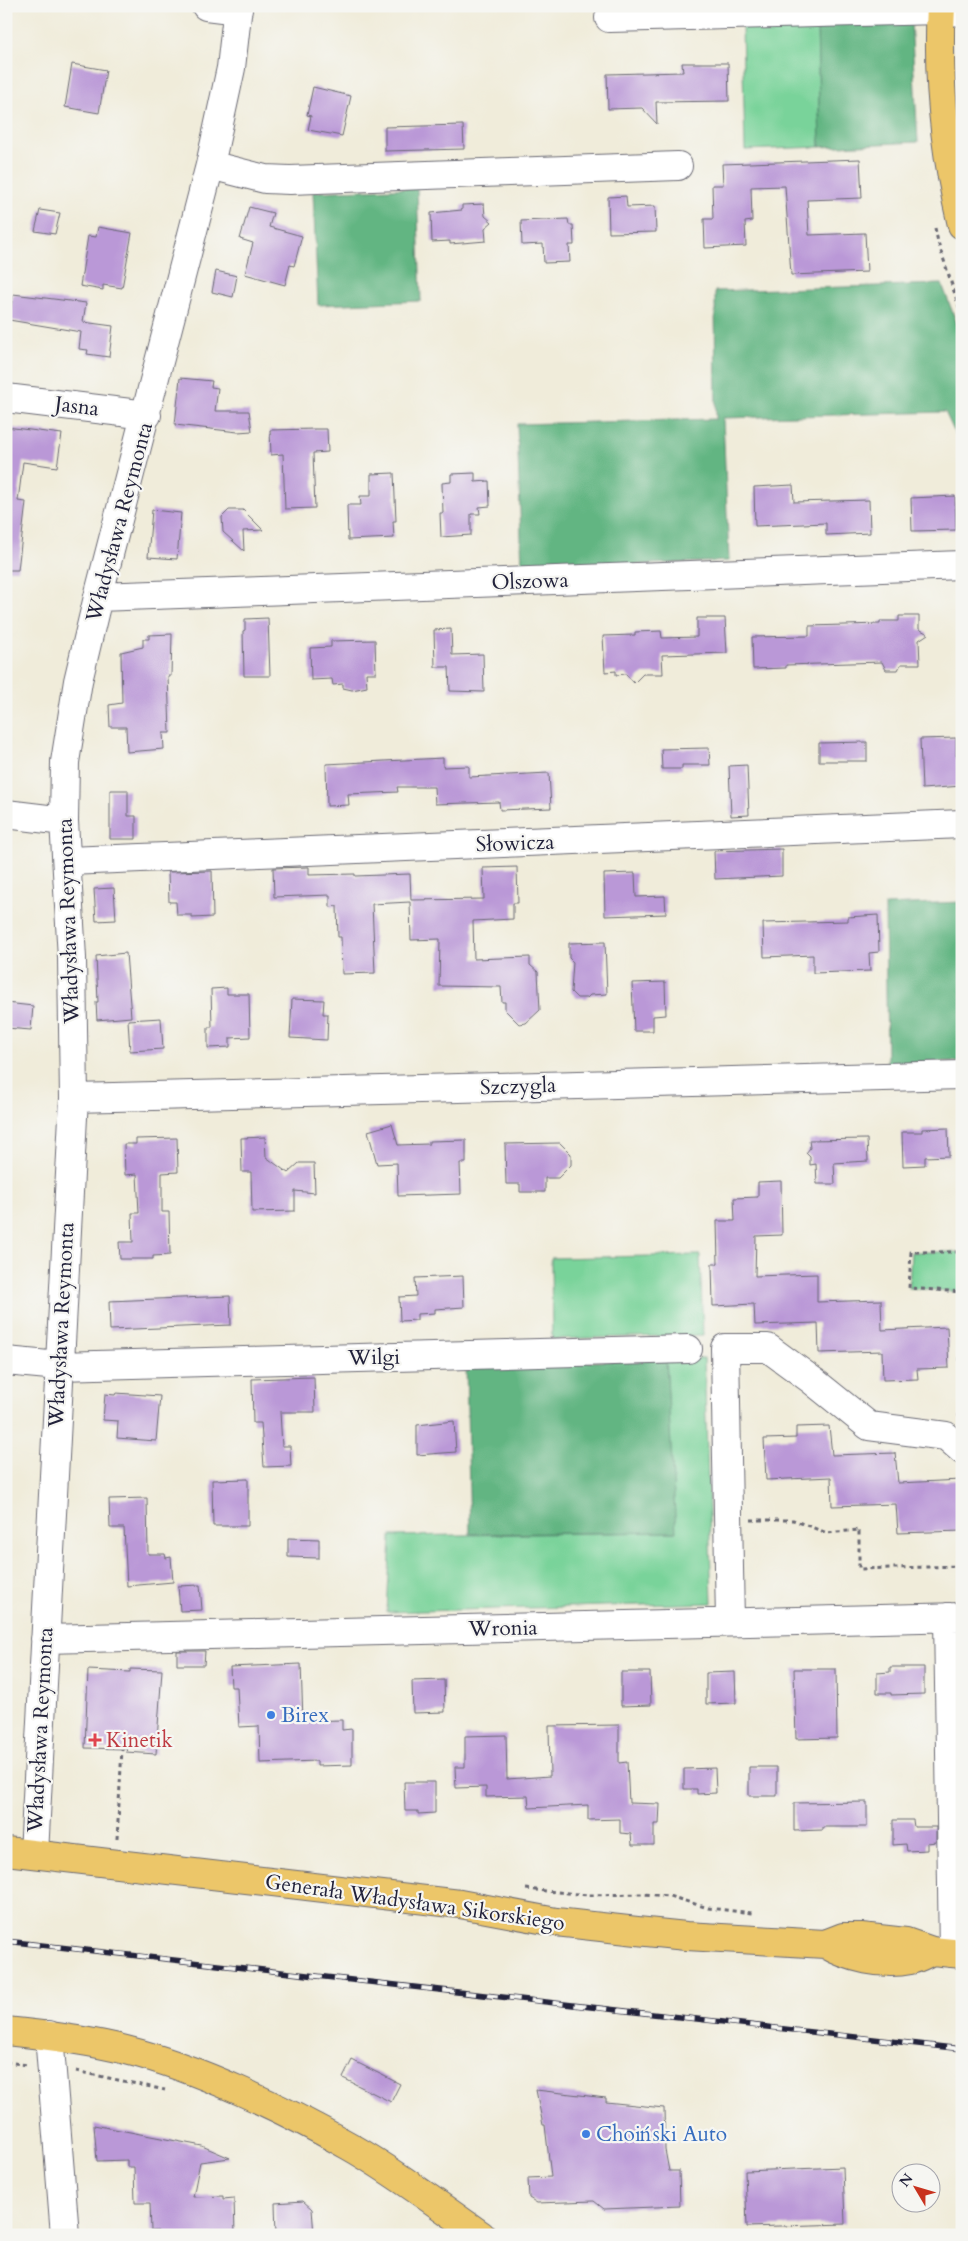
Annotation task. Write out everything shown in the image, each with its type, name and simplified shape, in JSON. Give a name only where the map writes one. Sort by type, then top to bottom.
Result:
[{"type":"main road","points":[[948,10],[942,95],[951,167],[962,225]]},
{"type":"main road","name":"Generała Władysława Sikorskiego","points":[[6,1851],[460,1904],[556,1922],[666,1934],[825,1944],[843,1937],[861,1938],[906,1942],[949,1952]]},
{"type":"main road","points":[[6,2031],[49,2035],[126,2050],[210,2079],[269,2105],[350,2147],[481,2235]]},
{"type":"street","points":[[206,6],[238,8]]},
{"type":"street","name":"Władysława Reymonta","points":[[34,1854],[74,1098],[68,860],[64,821],[65,762],[78,681],[98,597],[147,415],[210,165],[231,68],[238,8]]},
{"type":"street","points":[[609,18],[948,10]]},
{"type":"street","points":[[210,165],[266,179],[290,180],[678,166]]},
{"type":"street","name":"Jasna","points":[[6,398],[147,415]]},
{"type":"street","name":"Olszowa","points":[[98,597],[962,565]]},
{"type":"street","points":[[6,814],[64,821]]},
{"type":"street","name":"Słowicza","points":[[68,860],[962,824]]},
{"type":"street","name":"Szczygla","points":[[74,1098],[962,1075]]},
{"type":"street","points":[[730,1622],[725,1348],[768,1348],[869,1426],[946,1436],[960,1449]]},
{"type":"street","name":"Wilgi","points":[[6,1361],[59,1366],[688,1349]]},
{"type":"street","points":[[949,1952],[955,1617]]},
{"type":"street","name":"Wronia","points":[[45,1639],[955,1617]]},
{"type":"street","points":[[49,2035],[65,2235]]},
{"type":"path","points":[[960,1449],[962,1292],[962,1252],[911,1252],[908,1288],[962,1292]]},
{"type":"path","points":[[728,1520],[794,1520],[827,1533],[859,1530],[859,1569],[962,1566]]},
{"type":"path","points":[[116,1839],[122,1749]]},
{"type":"path","points":[[520,1889],[595,1895],[642,1894],[669,1896],[708,1908],[753,1913]]},
{"type":"path","points":[[6,2062],[36,2066]]},
{"type":"path","points":[[68,2070],[171,2091]]},
{"type":"green space","points":[[911,21],[918,142],[820,147],[817,24]]},
{"type":"green space","points":[[817,23],[820,147],[745,150],[742,26]]},
{"type":"green space","points":[[417,188],[421,301],[318,305],[313,192]]},
{"type":"green space","points":[[942,284],[962,337],[962,448],[945,412],[723,418],[729,561],[522,569],[517,424],[716,419],[715,291]]},
{"type":"green space","points":[[962,902],[962,1061],[887,1063],[885,905]]},
{"type":"green space","points":[[911,1252],[962,1252],[962,1292],[909,1288]]},
{"type":"green space","points":[[700,1255],[703,1335],[552,1339],[551,1258]]},
{"type":"green space","points":[[704,1358],[712,1603],[387,1612],[391,1536],[675,1532],[666,1359]]},
{"type":"green space","points":[[666,1359],[676,1532],[470,1534],[466,1366]]},
{"type":"building","points":[[682,63],[728,63],[729,101],[656,102],[657,124],[642,108],[608,109],[607,74],[683,72]]},
{"type":"building","points":[[72,64],[106,70],[99,113],[65,107]]},
{"type":"building","points":[[313,87],[351,96],[342,136],[308,130],[311,116],[307,115]]},
{"type":"building","points":[[463,125],[464,149],[385,151],[385,127]]},
{"type":"building","points":[[860,159],[862,198],[807,200],[809,235],[865,233],[867,272],[791,275],[785,186],[751,187],[752,221],[745,222],[746,246],[705,248],[704,219],[713,219],[712,185],[723,185],[722,164]]},
{"type":"building","points":[[626,196],[627,207],[655,206],[656,232],[609,233],[608,197]]},
{"type":"building","points":[[484,204],[485,216],[492,222],[485,228],[486,241],[450,244],[450,241],[432,242],[431,213],[462,210],[462,205]]},
{"type":"building","points":[[249,207],[273,213],[269,227],[302,236],[294,266],[290,265],[285,285],[245,274],[253,243],[240,239]]},
{"type":"building","points":[[40,210],[60,213],[55,234],[35,231]]},
{"type":"building","points":[[568,219],[569,225],[573,225],[574,245],[569,245],[570,262],[544,263],[543,244],[522,245],[521,221]]},
{"type":"building","points":[[98,227],[132,233],[122,288],[103,285],[103,290],[80,286],[88,236],[96,237]]},
{"type":"building","points":[[216,271],[237,276],[233,297],[212,292]]},
{"type":"building","points":[[13,294],[86,303],[83,322],[113,326],[109,357],[87,354],[88,350],[79,349],[81,332],[9,320]]},
{"type":"building","points":[[180,378],[212,381],[211,387],[218,388],[215,411],[249,411],[252,431],[238,432],[175,425]]},
{"type":"building","points":[[6,427],[62,434],[57,467],[23,462],[18,501],[26,502],[18,570],[6,570]]},
{"type":"building","points":[[327,429],[328,452],[313,453],[315,508],[285,509],[283,454],[271,455],[270,430]]},
{"type":"building","points":[[394,473],[396,521],[393,521],[394,538],[348,540],[347,505],[361,505],[360,496],[371,496],[371,474]]},
{"type":"building","points":[[475,473],[475,482],[489,481],[490,506],[479,507],[480,514],[471,514],[471,535],[441,537],[440,513],[443,513],[442,483],[451,482],[451,474]]},
{"type":"building","points":[[793,485],[794,502],[869,500],[870,533],[826,535],[826,523],[755,526],[754,487]]},
{"type":"building","points":[[955,496],[956,530],[912,531],[911,498]]},
{"type":"building","points":[[152,510],[181,513],[177,559],[148,557]]},
{"type":"building","points":[[229,510],[243,510],[263,530],[243,531],[244,551],[223,532],[222,517]]},
{"type":"building","points":[[899,616],[919,616],[919,629],[928,634],[919,640],[920,664],[901,664],[898,670],[886,670],[882,662],[786,665],[786,668],[753,669],[752,637],[809,636],[809,626],[880,624],[880,621],[899,621]]},
{"type":"building","points":[[268,618],[270,676],[244,676],[243,631],[245,630],[245,619]]},
{"type":"building","points":[[697,618],[725,618],[727,653],[662,655],[663,674],[643,674],[634,683],[626,674],[616,675],[616,671],[605,672],[603,636],[635,635],[635,632],[661,631],[662,638],[697,637]]},
{"type":"building","points":[[451,629],[452,655],[483,654],[484,692],[450,691],[449,667],[435,667],[434,630]]},
{"type":"building","points":[[172,634],[171,676],[168,676],[170,733],[163,733],[164,749],[127,752],[126,727],[110,727],[109,705],[122,703],[121,652],[143,647],[143,639],[149,639],[149,635]]},
{"type":"building","points":[[375,640],[376,673],[366,673],[367,687],[352,690],[343,688],[343,684],[333,685],[332,679],[311,680],[310,648],[331,647],[331,641]]},
{"type":"building","points":[[956,738],[956,756],[962,755],[962,786],[922,789],[920,739]]},
{"type":"building","points":[[867,742],[867,761],[819,761],[819,743]]},
{"type":"building","points":[[709,748],[710,765],[682,765],[682,769],[662,769],[661,749]]},
{"type":"building","points":[[443,758],[443,767],[469,766],[469,777],[549,773],[551,808],[500,810],[499,802],[435,804],[434,787],[397,787],[398,792],[348,794],[349,805],[327,806],[326,764]]},
{"type":"building","points":[[747,765],[749,815],[731,816],[729,766]]},
{"type":"building","points":[[110,790],[128,790],[128,816],[136,816],[136,839],[110,839]]},
{"type":"building","points":[[782,849],[782,876],[715,879],[714,851]]},
{"type":"building","points":[[309,867],[309,875],[410,874],[411,900],[484,899],[483,868],[517,867],[518,903],[513,903],[513,919],[473,921],[474,959],[530,957],[530,965],[538,972],[540,1010],[526,1023],[519,1024],[505,1010],[505,1002],[502,1002],[501,987],[439,986],[440,939],[411,940],[410,902],[372,904],[375,973],[342,974],[341,937],[338,937],[337,906],[330,907],[330,895],[274,897],[273,868]]},
{"type":"building","points":[[212,871],[213,917],[192,918],[192,915],[177,915],[176,902],[169,902],[168,872]]},
{"type":"building","points":[[635,873],[636,897],[665,896],[666,914],[605,916],[604,874]]},
{"type":"building","points":[[114,888],[116,920],[96,921],[94,889]]},
{"type":"building","points":[[878,915],[879,952],[869,953],[870,971],[813,973],[813,955],[764,957],[763,923],[848,921],[848,917]]},
{"type":"building","points":[[605,942],[607,994],[577,998],[571,992],[573,962],[569,958],[569,943]]},
{"type":"building","points":[[126,953],[131,1017],[97,1020],[96,956]]},
{"type":"building","points":[[665,982],[666,1015],[653,1016],[653,1031],[634,1031],[632,983]]},
{"type":"building","points":[[227,988],[227,994],[249,994],[250,1037],[230,1038],[230,1047],[208,1048],[208,1027],[212,1027],[211,989]]},
{"type":"building","points":[[292,999],[324,1000],[323,1014],[328,1014],[327,1040],[290,1038]]},
{"type":"building","points":[[6,1003],[33,1006],[31,1030],[6,1028]]},
{"type":"building","points":[[161,1018],[163,1049],[130,1051],[128,1020]]},
{"type":"building","points":[[392,1124],[398,1145],[429,1144],[429,1141],[466,1140],[466,1163],[460,1163],[461,1194],[398,1196],[397,1163],[377,1164],[368,1131]]},
{"type":"building","points":[[948,1128],[949,1156],[925,1157],[925,1165],[903,1166],[902,1132],[922,1132],[922,1129]]},
{"type":"building","points":[[265,1137],[266,1157],[288,1173],[299,1163],[314,1163],[315,1193],[295,1191],[295,1211],[252,1212],[251,1172],[242,1172],[241,1138]]},
{"type":"building","points":[[177,1138],[178,1172],[162,1173],[162,1212],[169,1212],[170,1255],[153,1256],[153,1259],[120,1259],[119,1242],[133,1242],[132,1213],[139,1213],[137,1174],[125,1175],[124,1144],[136,1144],[136,1139]]},
{"type":"building","points":[[867,1139],[868,1161],[834,1163],[835,1184],[817,1184],[816,1164],[810,1165],[810,1157],[806,1153],[810,1148],[809,1140]]},
{"type":"building","points":[[560,1143],[571,1154],[571,1165],[558,1178],[545,1178],[545,1192],[520,1192],[520,1184],[506,1184],[505,1144]]},
{"type":"building","points":[[781,1181],[782,1235],[756,1236],[755,1276],[817,1274],[817,1302],[881,1300],[882,1330],[947,1327],[949,1368],[917,1369],[918,1379],[883,1380],[882,1351],[819,1353],[818,1323],[755,1325],[754,1304],[713,1306],[712,1264],[718,1264],[717,1221],[735,1221],[734,1198],[758,1197],[758,1182]]},
{"type":"building","points":[[463,1276],[464,1307],[435,1309],[435,1313],[417,1314],[417,1320],[400,1321],[399,1297],[416,1296],[415,1278]]},
{"type":"building","points":[[230,1296],[231,1325],[110,1330],[109,1301]]},
{"type":"building","points":[[314,1377],[315,1412],[280,1412],[282,1446],[290,1446],[291,1466],[264,1467],[261,1423],[253,1423],[252,1379]]},
{"type":"building","points":[[116,1393],[160,1396],[156,1441],[117,1438],[118,1421],[103,1420],[105,1394],[115,1395]]},
{"type":"building","points":[[454,1421],[456,1452],[417,1455],[417,1425]]},
{"type":"building","points":[[829,1426],[832,1455],[895,1453],[898,1483],[961,1480],[962,1531],[898,1533],[896,1504],[832,1506],[831,1477],[766,1480],[764,1439],[796,1438],[796,1427]]},
{"type":"building","points":[[248,1479],[248,1526],[213,1526],[212,1480]]},
{"type":"building","points":[[147,1498],[148,1554],[165,1554],[166,1558],[171,1557],[173,1582],[127,1586],[124,1528],[110,1528],[109,1499]]},
{"type":"building","points":[[288,1538],[319,1539],[319,1558],[288,1557]]},
{"type":"building","points":[[200,1585],[202,1610],[180,1611],[178,1586]]},
{"type":"building","points":[[177,1651],[205,1651],[204,1665],[177,1665]]},
{"type":"building","name":"Birex","points":[[301,1664],[303,1721],[342,1720],[342,1730],[352,1729],[352,1765],[317,1766],[317,1761],[260,1763],[259,1726],[239,1727],[237,1687],[231,1687],[230,1667]]},
{"type":"building","points":[[890,1667],[924,1667],[924,1694],[891,1695],[891,1693],[877,1693],[877,1673],[890,1672]]},
{"type":"building","points":[[130,1669],[162,1670],[156,1754],[126,1752],[127,1749],[85,1748],[88,1670],[130,1672]]},
{"type":"building","points":[[794,1669],[836,1669],[837,1738],[796,1739]]},
{"type":"building","points":[[621,1672],[650,1672],[651,1705],[621,1706]]},
{"type":"building","points":[[735,1672],[736,1703],[706,1704],[706,1673]]},
{"type":"building","points":[[444,1680],[445,1712],[413,1713],[412,1681]]},
{"type":"building","points":[[619,1725],[619,1763],[627,1762],[629,1803],[660,1804],[659,1824],[654,1824],[654,1845],[632,1845],[631,1834],[620,1833],[620,1819],[588,1820],[588,1805],[529,1808],[528,1796],[486,1797],[486,1787],[456,1788],[455,1767],[465,1767],[465,1736],[506,1735],[507,1779],[550,1776],[549,1726]]},
{"type":"building","points":[[749,1767],[777,1767],[777,1796],[749,1796]]},
{"type":"building","points":[[715,1768],[716,1793],[697,1794],[697,1789],[684,1789],[684,1769]]},
{"type":"building","points":[[404,1782],[435,1782],[435,1813],[418,1814],[418,1811],[405,1811]]},
{"type":"building","points":[[867,1802],[867,1827],[823,1827],[823,1830],[794,1831],[794,1803]]},
{"type":"building","points":[[893,1820],[913,1820],[914,1827],[936,1827],[936,1842],[927,1843],[927,1850],[907,1851],[906,1844],[893,1845]]},
{"type":"building","points":[[352,2060],[400,2084],[391,2102],[343,2078]]},
{"type":"building","points":[[536,2090],[606,2098],[606,2102],[664,2108],[665,2150],[669,2171],[679,2171],[680,2206],[604,2209],[594,2201],[537,2203],[529,2198],[528,2178],[551,2177],[545,2125],[543,2125]]},
{"type":"building","points":[[94,2125],[202,2146],[230,2158],[200,2162],[193,2197],[223,2196],[223,2199],[234,2198],[235,2235],[158,2235],[158,2231],[151,2231],[150,2203],[135,2203],[134,2167],[127,2167],[127,2160],[97,2161]]},
{"type":"building","points":[[843,2167],[845,2224],[747,2227],[745,2171]]},
{"type":"building","points":[[303,2201],[312,2209],[314,2235],[276,2235],[275,2203]]},
{"type":"railway","points":[[6,1941],[962,2049]]},
{"type":"place","name":"Birex","points":[[271,1715]]},
{"type":"place","name":"Kinetik","points":[[95,1740]]},
{"type":"place","name":"Choiński Auto","points":[[586,2134]]}]
